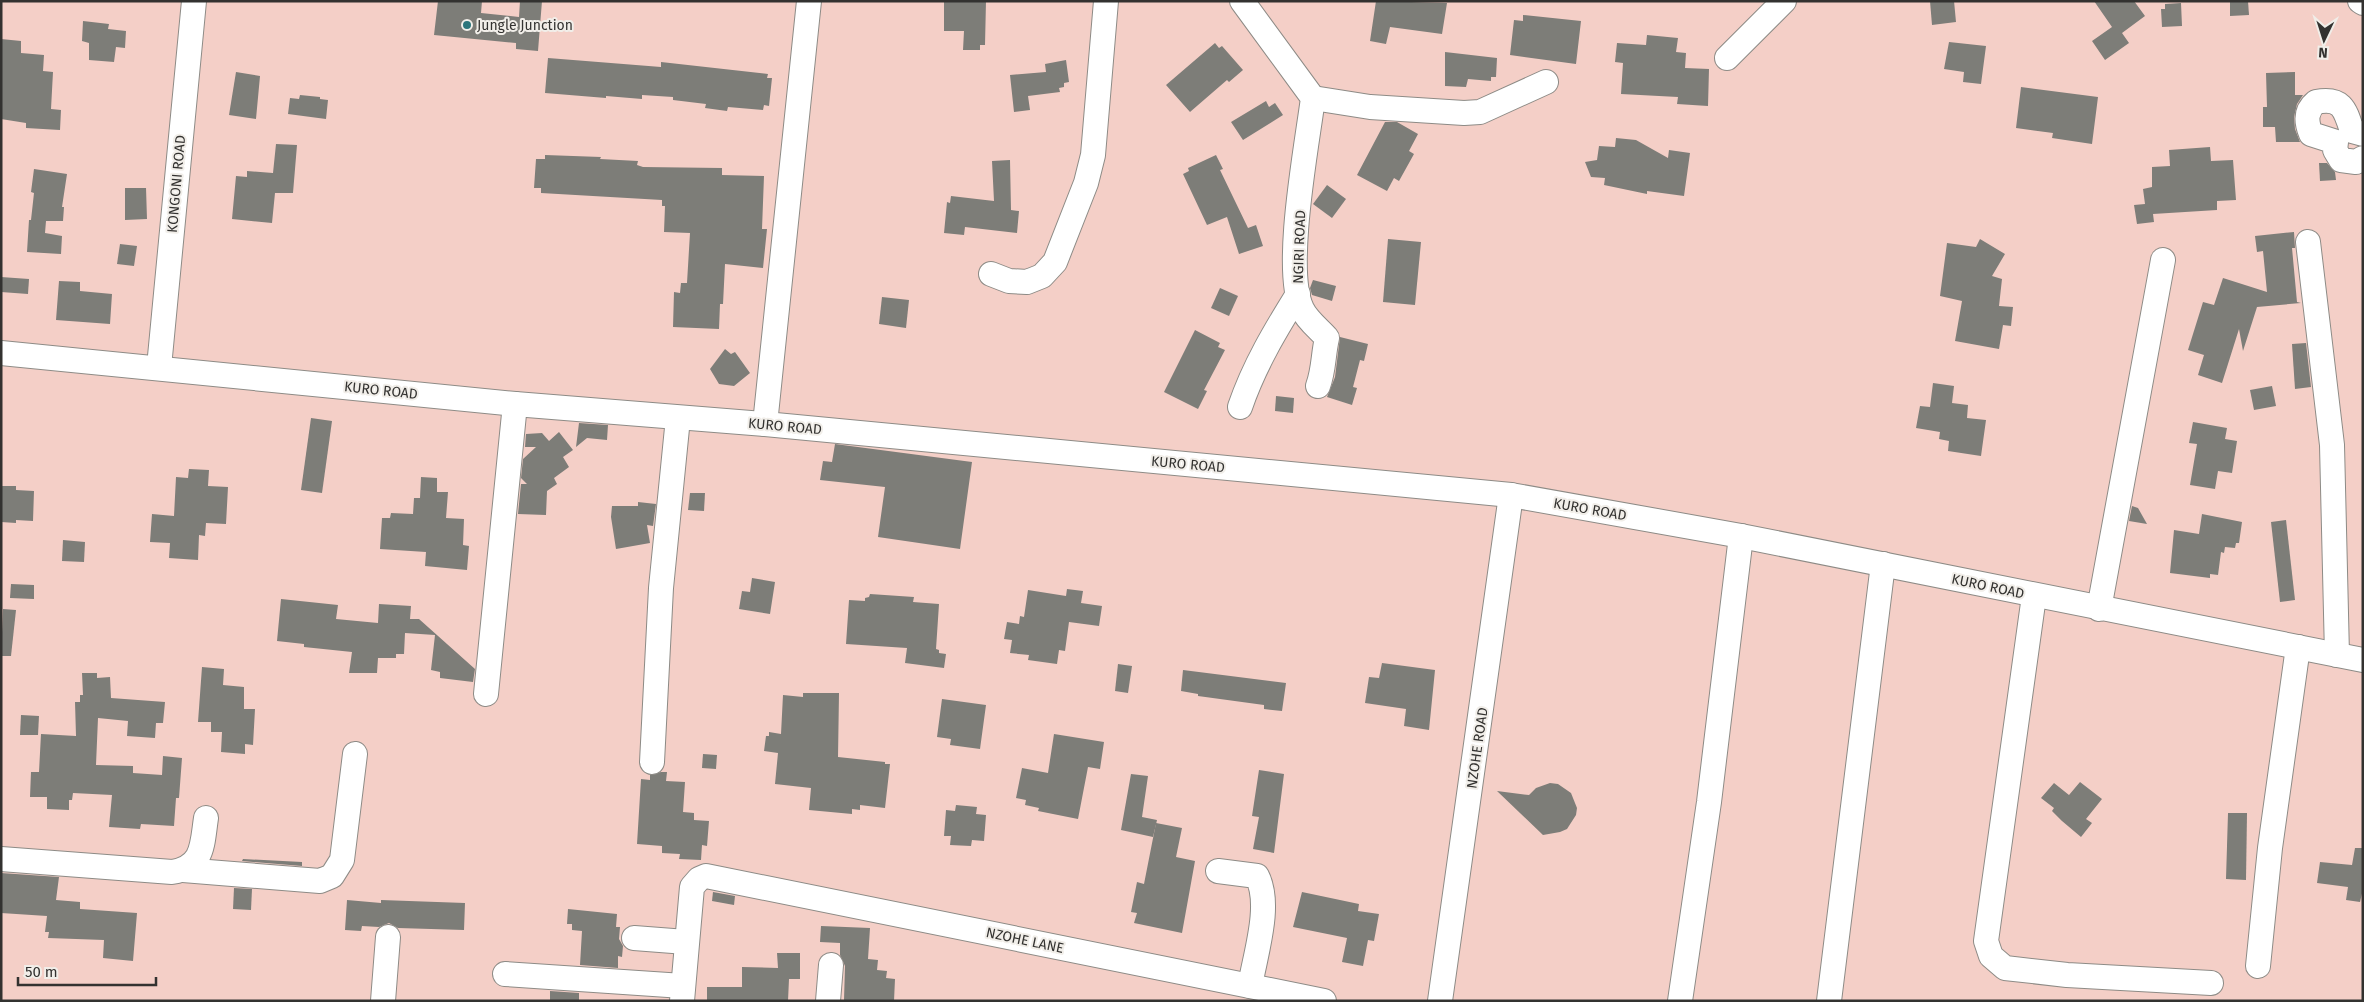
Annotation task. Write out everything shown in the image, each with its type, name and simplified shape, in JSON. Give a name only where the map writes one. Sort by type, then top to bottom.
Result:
[{"type":"street","name":"KONGONI ROAD","points":[[159,367],[194,1]]},
{"type":"street","points":[[765,424],[809,1]]},
{"type":"street","points":[[991,274],[1009,281],[1027,282],[1042,276],[1055,262],[1086,183],[1093,154],[1106,1]]},
{"type":"street","points":[[1242,1],[1313,98],[1370,107],[1464,113],[1480,112],[1546,82]]},
{"type":"street","points":[[1727,58],[1784,1]]},
{"type":"street","name":"NGIRI ROAD","points":[[1313,98],[1296,238],[1295,282],[1302,310],[1327,338],[1323,355],[1324,371],[1318,386]]},
{"type":"street","points":[[2350,135],[2335,150],[2341,160],[2356,162],[2363,158]]},
{"type":"street","points":[[2308,242],[2332,445],[2337,655]]},
{"type":"street","points":[[2099,609],[2163,260]]},
{"type":"street","points":[[1240,408],[1250,376],[1298,294]]},
{"type":"street","name":"KURO ROAD","points":[[1,353],[159,367],[514,404],[765,424],[1511,495],[1741,536],[2099,609],[2363,660]]},
{"type":"street","points":[[486,694],[514,404]]},
{"type":"street","points":[[652,762],[661,588],[678,418]]},
{"type":"street","name":"NZOHE ROAD","points":[[1440,1001],[1511,495]]},
{"type":"street","points":[[1680,1001],[1709,802],[1741,536]]},
{"type":"street","points":[[1829,1001],[1883,564]]},
{"type":"street","points":[[2034,596],[1986,941],[1991,956],[2005,968],[2067,975],[2211,983]]},
{"type":"street","points":[[2258,966],[2270,848],[2298,648]]},
{"type":"street","points":[[1,859],[172,872],[183,870],[320,881],[332,876],[342,860],[356,754]]},
{"type":"street","points":[[183,870],[193,864],[198,857],[206,818]]},
{"type":"street","points":[[1218,871],[1248,873],[1257,876],[1263,888],[1264,905],[1250,986]]},
{"type":"street","name":"NZOHE LANE","points":[[683,993],[692,887],[699,879],[706,876],[1324,1001]]},
{"type":"street","points":[[383,1001],[388,936]]},
{"type":"street","points":[[634,938],[686,942]]},
{"type":"street","points":[[828,1001],[831,965]]},
{"type":"street","points":[[505,974],[683,993]]},
{"type":"shaded area","points":[[1,1],[2363,1],[2363,1001],[1,1001]]},
{"type":"building","points":[[438,1],[482,1],[481,13],[519,17],[520,1],[542,1],[538,51],[516,49],[516,43],[434,35]]},
{"type":"building","points":[[944,1],[986,1],[985,45],[980,45],[980,50],[963,50],[964,31],[944,31]]},
{"type":"building","points":[[1376,1],[1447,3],[1442,34],[1390,27],[1386,44],[1370,41]]},
{"type":"building","points":[[1930,1],[1954,1],[1956,22],[1932,25]]},
{"type":"building","points":[[2094,1],[2134,1],[2145,16],[2122,33],[2129,43],[2105,60],[2092,41],[2112,27]]},
{"type":"building","points":[[2230,1],[2248,1],[2249,15],[2230,16]]},
{"type":"building","points":[[2181,3],[2182,26],[2162,27],[2161,9],[2165,9],[2165,4]]},
{"type":"building","points":[[1523,15],[1581,21],[1576,64],[1510,55],[1514,20],[1523,21]]},
{"type":"building","points":[[83,21],[109,24],[108,29],[126,31],[125,48],[116,47],[114,62],[89,60],[89,43],[82,41]]},
{"type":"building","points":[[1647,35],[1678,38],[1676,52],[1686,53],[1685,68],[1709,69],[1708,106],[1677,104],[1678,97],[1621,94],[1623,63],[1615,62],[1617,43],[1646,45]]},
{"type":"building","points":[[1,39],[21,41],[21,53],[44,55],[43,71],[53,72],[51,109],[61,110],[60,130],[26,128],[26,123],[1,119]]},
{"type":"building","points":[[1949,42],[1986,46],[1981,84],[1963,82],[1964,72],[1944,69]]},
{"type":"building","points":[[1215,43],[1219,48],[1222,46],[1243,70],[1229,82],[1227,80],[1190,112],[1166,85]]},
{"type":"building","points":[[1445,52],[1497,58],[1496,77],[1491,77],[1491,81],[1468,79],[1466,87],[1445,86]]},
{"type":"building","points":[[548,58],[661,67],[661,62],[768,74],[767,78],[772,78],[769,106],[764,105],[763,110],[728,107],[727,111],[705,108],[706,104],[673,100],[673,97],[642,95],[642,99],[606,96],[606,98],[545,93]]},
{"type":"building","points":[[1066,60],[1069,82],[1064,83],[1064,87],[1059,88],[1060,92],[1028,96],[1030,110],[1014,112],[1010,75],[1046,72],[1045,64]]},
{"type":"building","points":[[236,72],[260,76],[256,119],[229,115]]},
{"type":"building","points":[[2295,72],[2295,95],[2303,95],[2297,104],[2294,117],[2295,129],[2300,142],[2276,142],[2275,127],[2263,127],[2263,107],[2267,107],[2266,73]]},
{"type":"building","points":[[2021,87],[2098,97],[2092,144],[2052,138],[2053,133],[2016,128]]},
{"type":"building","points":[[300,95],[320,97],[320,99],[328,100],[326,119],[288,114],[290,98],[299,99]]},
{"type":"building","points":[[1266,101],[1269,107],[1275,103],[1283,115],[1243,140],[1231,122]]},
{"type":"building","points":[[1385,122],[1397,122],[1418,134],[1409,151],[1414,154],[1399,181],[1394,178],[1387,191],[1357,175]]},
{"type":"building","points":[[1616,138],[1636,140],[1668,158],[1669,150],[1690,153],[1684,196],[1647,191],[1647,194],[1604,185],[1605,178],[1591,177],[1585,162],[1597,160],[1599,146],[1615,147]]},
{"type":"building","points":[[276,144],[297,145],[293,193],[275,193],[272,223],[232,219],[236,176],[247,177],[247,171],[273,173]]},
{"type":"building","points":[[2210,147],[2211,161],[2233,160],[2236,200],[2217,201],[2217,210],[2153,214],[2154,222],[2137,224],[2134,205],[2145,204],[2143,189],[2152,187],[2152,167],[2170,166],[2169,150]]},
{"type":"building","points":[[545,155],[601,157],[600,159],[638,161],[637,165],[643,167],[722,168],[722,175],[764,176],[762,229],[767,229],[763,268],[725,264],[723,304],[720,304],[719,329],[673,327],[674,292],[680,293],[681,283],[687,283],[690,233],[664,232],[665,206],[662,206],[662,200],[541,193],[541,188],[534,188],[536,159],[545,159]]},
{"type":"building","points":[[1216,155],[1223,169],[1220,170],[1248,228],[1256,225],[1263,246],[1239,254],[1227,217],[1207,225],[1183,174],[1189,171],[1188,168]]},
{"type":"building","points":[[1010,160],[1011,210],[1019,211],[1017,233],[965,227],[964,235],[944,233],[947,202],[950,203],[951,196],[994,201],[992,161]]},
{"type":"building","points":[[2319,163],[2327,163],[2335,172],[2336,180],[2320,181]]},
{"type":"building","points":[[34,169],[67,174],[62,207],[64,207],[63,221],[46,221],[45,233],[62,236],[61,254],[27,252],[29,220],[31,220],[34,193],[31,192]]},
{"type":"building","points":[[1327,185],[1346,199],[1332,218],[1313,204]]},
{"type":"building","points":[[125,188],[146,188],[147,219],[125,220]]},
{"type":"building","points":[[2294,232],[2295,248],[2292,248],[2297,302],[2301,303],[2257,307],[2243,351],[2239,329],[2222,383],[2198,375],[2204,355],[2188,350],[2203,302],[2214,305],[2223,278],[2267,292],[2263,251],[2257,252],[2255,236]]},
{"type":"building","points":[[1388,239],[1421,242],[1415,305],[1383,302]]},
{"type":"building","points":[[1980,239],[2005,254],[1992,276],[2002,279],[1999,306],[2013,307],[2011,326],[2003,325],[1999,349],[1955,341],[1962,301],[1940,296],[1947,243],[1976,247]]},
{"type":"building","points":[[120,244],[137,246],[134,266],[117,264]]},
{"type":"building","points":[[1,277],[29,279],[28,294],[1,292]]},
{"type":"building","points":[[1313,280],[1336,286],[1332,301],[1312,295],[1310,288]]},
{"type":"building","points":[[59,281],[80,282],[80,291],[112,294],[110,324],[56,320]]},
{"type":"building","points":[[1220,288],[1238,296],[1229,316],[1211,308]]},
{"type":"building","points":[[882,297],[909,300],[906,328],[879,324]]},
{"type":"building","points":[[1195,330],[1220,343],[1218,347],[1225,350],[1204,390],[1207,391],[1198,409],[1164,392]]},
{"type":"building","points":[[1340,337],[1368,344],[1364,361],[1360,360],[1353,387],[1357,388],[1352,405],[1327,397],[1335,377]]},
{"type":"building","points":[[2306,343],[2311,387],[2295,389],[2292,344]]},
{"type":"building","points":[[725,349],[731,354],[735,352],[750,373],[734,386],[719,384],[710,369]]},
{"type":"building","points":[[1933,383],[1954,386],[1952,403],[1968,405],[1967,418],[1986,420],[1981,456],[1948,451],[1949,441],[1939,439],[1940,432],[1916,428],[1920,406],[1930,407]]},
{"type":"building","points":[[2272,386],[2276,406],[2254,410],[2250,390]]},
{"type":"building","points":[[1276,396],[1294,398],[1293,413],[1275,411]]},
{"type":"building","points":[[311,418],[332,421],[322,493],[301,490]]},
{"type":"building","points":[[2193,422],[2227,428],[2225,439],[2237,441],[2232,473],[2218,471],[2215,489],[2190,485],[2197,444],[2189,443]]},
{"type":"building","points":[[579,423],[608,425],[607,440],[587,438],[576,447]]},
{"type":"building","points":[[559,432],[573,450],[563,457],[569,467],[554,478],[557,484],[547,491],[546,515],[518,514],[521,484],[527,484],[521,478],[523,459],[536,447],[525,447],[526,434],[542,433],[549,441]]},
{"type":"building","points":[[835,444],[972,462],[960,549],[878,537],[885,487],[820,480],[823,461],[832,462]]},
{"type":"building","points":[[189,469],[209,470],[208,486],[228,487],[226,524],[206,523],[205,536],[199,535],[198,560],[169,558],[170,543],[150,542],[152,514],[174,516],[176,477],[188,478]]},
{"type":"building","points":[[421,477],[437,478],[437,492],[448,492],[446,518],[464,519],[463,545],[469,546],[467,570],[425,566],[426,552],[380,549],[382,518],[390,518],[391,513],[413,514],[414,498],[420,498]]},
{"type":"building","points":[[1,486],[16,486],[16,490],[34,491],[33,521],[16,520],[16,523],[1,522]]},
{"type":"building","points":[[690,493],[705,493],[704,511],[688,510]]},
{"type":"building","points":[[638,502],[656,504],[653,526],[647,525],[650,543],[616,549],[611,517],[612,506],[638,506]]},
{"type":"building","points":[[2132,506],[2138,508],[2147,524],[2129,521]]},
{"type":"building","points":[[2202,514],[2242,522],[2239,543],[2236,543],[2235,548],[2225,547],[2224,553],[2221,552],[2218,575],[2210,574],[2210,578],[2170,573],[2174,530],[2199,534]]},
{"type":"building","points":[[2286,520],[2295,600],[2280,602],[2271,522]]},
{"type":"building","points":[[63,540],[85,542],[84,562],[62,561]]},
{"type":"building","points":[[752,578],[775,582],[770,614],[739,609],[742,591],[750,592]]},
{"type":"building","points":[[11,584],[34,585],[34,599],[10,598]]},
{"type":"building","points":[[1067,589],[1083,591],[1081,603],[1102,606],[1099,626],[1069,622],[1065,651],[1059,650],[1057,664],[1028,660],[1029,655],[1010,653],[1012,640],[1004,639],[1007,622],[1019,624],[1020,616],[1024,617],[1028,590],[1066,596]]},
{"type":"building","points":[[870,594],[914,597],[913,602],[939,604],[936,649],[939,650],[939,653],[946,654],[944,668],[905,663],[907,648],[846,644],[849,600],[865,601],[865,598],[869,597]]},
{"type":"building","points":[[281,599],[338,605],[336,619],[378,623],[379,604],[411,606],[410,619],[419,619],[475,669],[473,682],[440,678],[440,672],[431,670],[435,635],[405,633],[404,654],[396,654],[396,658],[378,658],[377,673],[349,673],[352,652],[304,647],[304,644],[277,641]]},
{"type":"building","points":[[3,609],[16,610],[11,656],[1,656]]},
{"type":"building","points":[[1382,663],[1435,670],[1429,730],[1404,726],[1406,709],[1365,703],[1369,677],[1379,678]]},
{"type":"building","points":[[1118,664],[1132,666],[1128,693],[1115,691]]},
{"type":"building","points":[[202,667],[224,669],[223,685],[244,687],[244,709],[255,709],[253,745],[245,744],[245,754],[221,752],[222,732],[211,732],[211,722],[198,722]]},
{"type":"building","points":[[1183,670],[1286,683],[1282,711],[1264,709],[1264,705],[1198,696],[1198,694],[1181,691]]},
{"type":"building","points":[[82,673],[97,673],[97,678],[110,677],[111,698],[165,702],[163,723],[156,723],[155,738],[127,736],[128,721],[98,718],[96,765],[133,766],[133,773],[162,775],[163,756],[182,758],[179,798],[176,798],[174,826],[141,824],[140,829],[109,827],[112,795],[73,793],[72,800],[69,800],[69,810],[47,809],[47,797],[30,797],[31,772],[39,772],[41,734],[76,736],[75,702],[80,702],[80,695],[83,695]]},
{"type":"building","points":[[803,693],[839,693],[838,757],[890,764],[885,808],[860,805],[860,810],[852,809],[852,814],[809,810],[811,788],[775,784],[778,753],[764,751],[766,736],[769,736],[769,732],[781,734],[783,695],[803,697]]},
{"type":"building","points":[[942,699],[986,705],[980,749],[950,745],[951,739],[937,737]]},
{"type":"building","points":[[21,715],[39,716],[38,735],[20,735]]},
{"type":"building","points":[[1054,734],[1104,742],[1100,769],[1088,767],[1078,819],[1038,811],[1039,808],[1025,805],[1026,800],[1016,798],[1022,768],[1048,773]]},
{"type":"building","points":[[703,754],[717,755],[716,769],[702,768]]},
{"type":"building","points":[[1259,770],[1284,774],[1274,853],[1253,849],[1259,817],[1252,816]]},
{"type":"building","points":[[667,772],[666,781],[685,782],[683,812],[694,813],[694,820],[709,821],[707,846],[702,845],[701,860],[679,859],[680,854],[662,853],[662,846],[637,844],[641,779],[650,780],[650,775]]},
{"type":"building","points":[[1131,774],[1148,776],[1142,817],[1157,820],[1153,837],[1121,830]]},
{"type":"building","points":[[2080,782],[2102,799],[2086,819],[2092,823],[2081,837],[2052,811],[2054,808],[2041,798],[2054,783],[2069,795]]},
{"type":"building","points":[[1550,783],[1558,784],[1571,793],[1577,808],[1576,815],[1567,829],[1543,835],[1497,791],[1529,795],[1536,788]]},
{"type":"building","points":[[956,805],[977,807],[976,814],[986,815],[984,841],[972,840],[971,846],[950,845],[951,836],[944,836],[946,810],[955,811]]},
{"type":"building","points":[[2228,813],[2247,813],[2246,880],[2226,879]]},
{"type":"building","points":[[1156,823],[1182,828],[1176,857],[1195,861],[1182,933],[1134,923],[1137,913],[1131,912],[1137,882],[1144,884]]},
{"type":"building","points":[[2355,848],[2363,848],[2363,889],[2360,902],[2346,900],[2348,887],[2317,883],[2320,862],[2352,865]]},
{"type":"building","points":[[243,859],[302,862],[302,866],[242,861]]},
{"type":"building","points":[[1,873],[59,877],[56,900],[80,902],[80,909],[137,913],[133,961],[103,958],[104,940],[48,938],[49,932],[45,932],[47,916],[1,913]]},
{"type":"building","points":[[234,888],[252,889],[251,910],[233,909]]},
{"type":"building","points":[[713,892],[735,896],[734,905],[712,901]]},
{"type":"building","points":[[1302,892],[1359,904],[1358,911],[1379,914],[1374,941],[1368,940],[1363,966],[1342,962],[1347,938],[1293,927]]},
{"type":"building","points":[[347,900],[381,903],[381,900],[465,903],[464,930],[398,928],[389,923],[379,927],[362,926],[361,931],[345,930]]},
{"type":"building","points":[[568,909],[617,914],[616,927],[620,927],[619,939],[623,946],[622,957],[618,956],[618,968],[580,965],[582,931],[572,930],[572,924],[567,924]]},
{"type":"building","points":[[821,926],[870,928],[868,959],[878,960],[877,970],[887,971],[886,978],[895,979],[894,1001],[844,1000],[845,966],[840,955],[840,943],[820,942]]},
{"type":"building","points":[[777,953],[800,953],[800,979],[789,979],[788,1001],[707,1001],[707,987],[742,987],[742,967],[778,968]]},
{"type":"building","points":[[550,991],[579,993],[579,1001],[550,1001]]},
{"type":"place","name":"Jungle Junction","points":[[467,25]]}]
